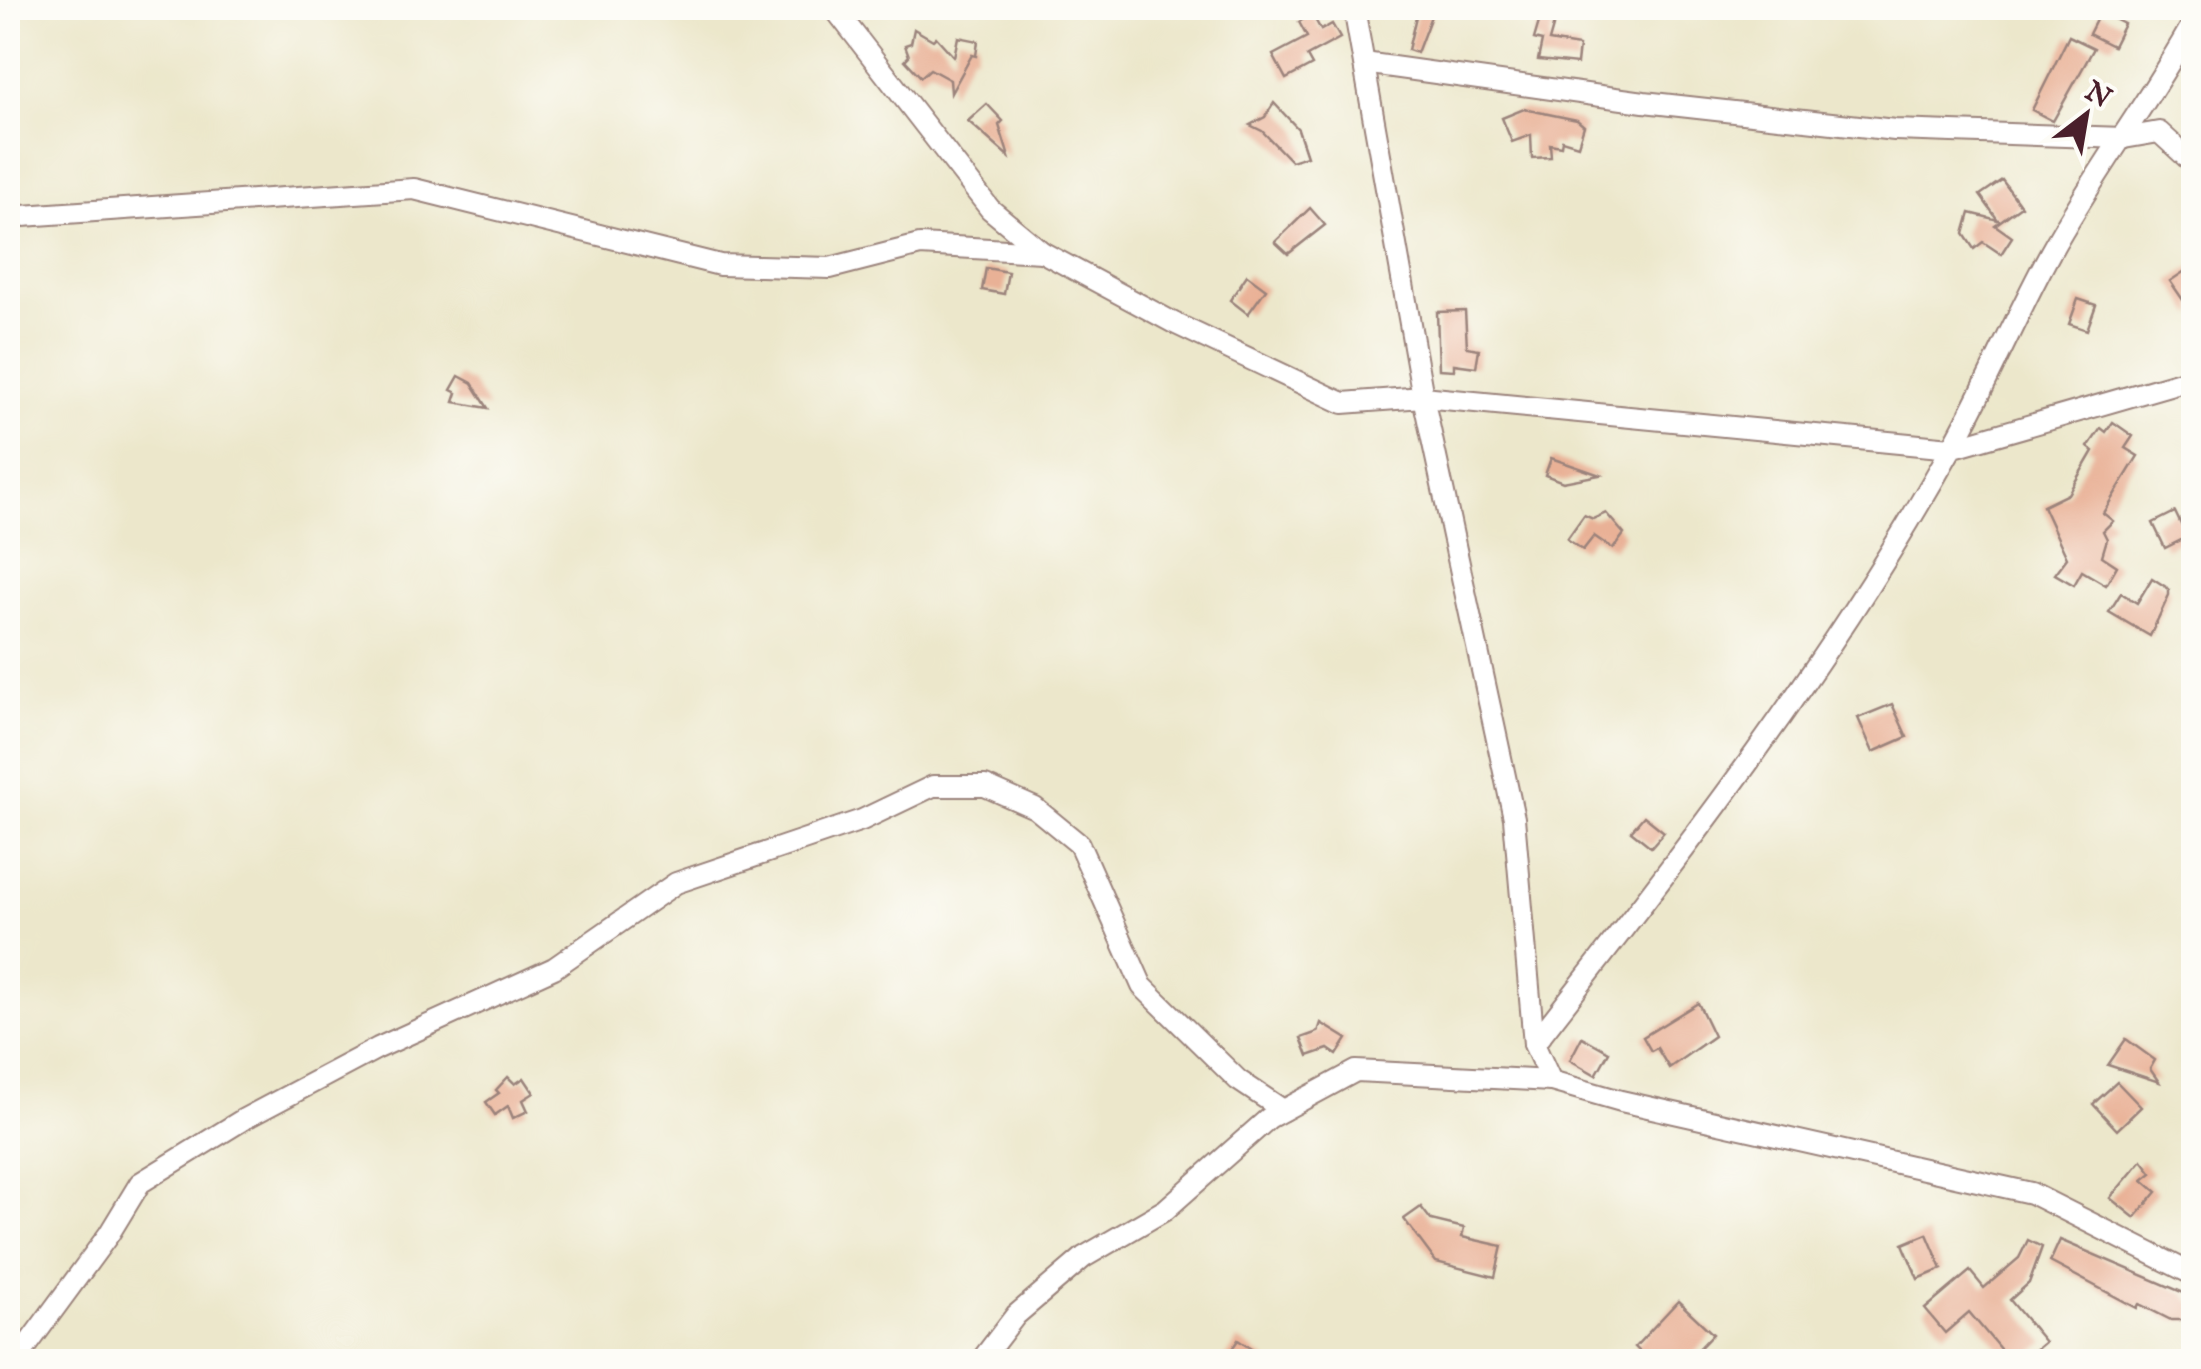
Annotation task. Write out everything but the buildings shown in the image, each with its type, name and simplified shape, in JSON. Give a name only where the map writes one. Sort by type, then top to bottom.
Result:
[{"type":"street","points":[[834,8],[990,209],[1042,252],[1174,323],[1343,403],[1422,397],[1952,448],[2194,378]]},
{"type":"street","points":[[1354,8],[1422,397],[1514,818],[1534,1044],[1551,1081]]},
{"type":"street","points":[[1534,1044],[1718,808],[1866,590],[1952,448],[2051,250],[2194,21]]},
{"type":"street","points":[[1364,63],[1895,130],[2124,138],[2159,132],[2194,164]]},
{"type":"street","points":[[8,217],[414,189],[720,266],[830,268],[920,245],[1042,252]]},
{"type":"street","points":[[15,1362],[109,1234],[140,1183],[244,1119],[378,1048],[554,968],[676,883],[847,826],[932,786],[985,786],[1035,808],[1079,844],[1142,986],[1238,1080],[1283,1110]]},
{"type":"street","points":[[980,1362],[1016,1315],[1084,1257],[1165,1210],[1283,1110],[1356,1071],[1551,1081],[1622,1101],[2031,1193],[2194,1275]]}]
